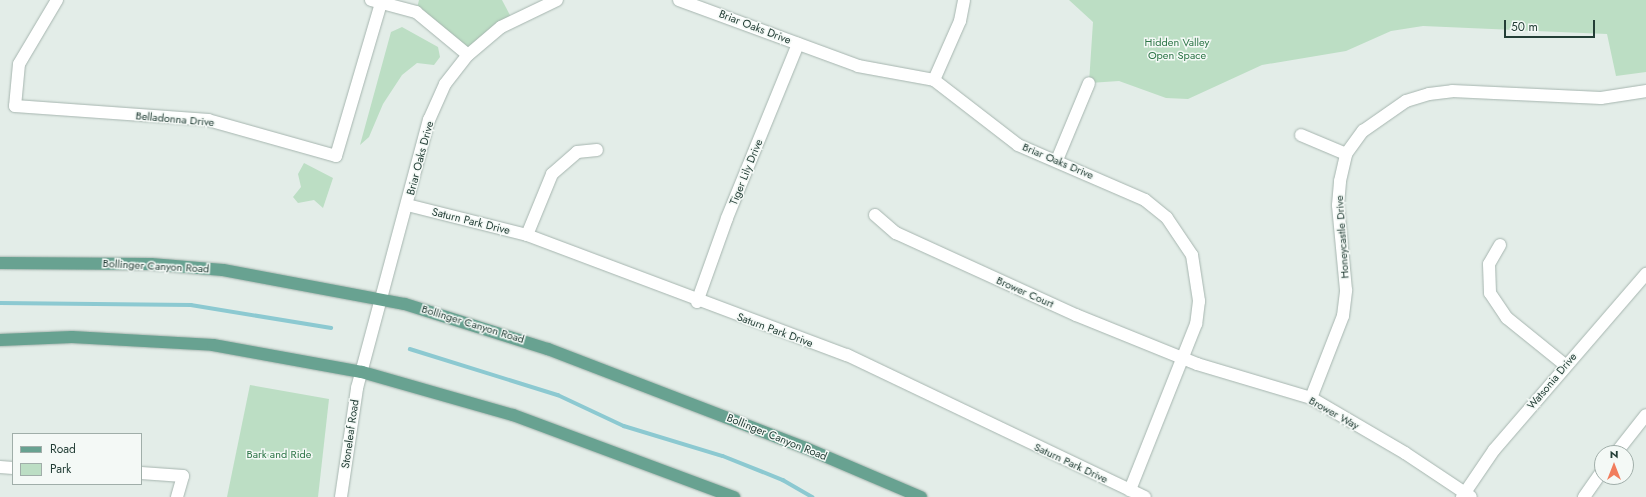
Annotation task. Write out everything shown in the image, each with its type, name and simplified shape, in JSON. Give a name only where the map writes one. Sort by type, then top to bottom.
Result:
[{"type":"main road","name":"Bollinger Canyon Road","points":[[0,263],[151,264],[223,270],[382,298],[443,314],[548,348],[806,448],[921,497]]},
{"type":"main road","points":[[0,340],[72,337],[205,345],[362,372],[512,414],[734,497]]},
{"type":"street","name":"Belladonna Drive","points":[[58,0],[19,64],[15,106],[208,120],[336,156],[376,1]]},
{"type":"street","name":"Briar Oaks Drive","points":[[362,372],[429,120],[445,84],[468,55],[501,28],[557,0]]},
{"type":"street","name":"Briar Oaks Drive","points":[[679,0],[858,66],[934,80],[1018,145],[1057,160],[1145,200],[1167,218],[1182,237],[1192,255],[1199,301],[1196,324],[1130,490]]},
{"type":"street","points":[[934,80],[960,21],[964,0]]},
{"type":"street","points":[[376,1],[416,12],[468,55]]},
{"type":"street","name":"Tiger Lily Drive","points":[[697,302],[727,218],[798,44]]},
{"type":"street","points":[[1057,160],[1089,83]]},
{"type":"street","name":"Honeycastle Drive","points":[[1310,398],[1343,316],[1346,290],[1338,205],[1346,154],[1363,131],[1384,113],[1406,101],[1429,94],[1452,91],[1601,98],[1646,90]]},
{"type":"street","points":[[1301,135],[1346,154]]},
{"type":"street","points":[[527,235],[552,174],[576,152],[598,150]]},
{"type":"street","name":"Saturn Park Drive","points":[[407,205],[527,235],[697,302],[847,355],[1145,497]]},
{"type":"street","name":"Brower Court","points":[[875,215],[896,233],[1076,315],[1183,358]]},
{"type":"street","points":[[1500,245],[1489,264],[1490,293],[1507,318],[1565,365]]},
{"type":"street","name":"Watsonia Drive","points":[[1466,496],[1494,450],[1565,365],[1646,274]]},
{"type":"street","name":"Brower Way","points":[[1183,358],[1310,398],[1405,453],[1466,496]]},
{"type":"street","name":"Stoneleaf Road","points":[[341,497],[350,423],[362,372]]},
{"type":"street","points":[[1622,445],[1646,415]]},
{"type":"street","points":[[0,468],[12,468]]},
{"type":"street","points":[[142,473],[183,476],[177,497]]},
{"type":"street","points":[[1584,497],[1594,483]]},
{"type":"green space","points":[[419,0],[502,0],[513,21],[468,55],[416,12]]},
{"type":"green space","name":"Hidden Valley Open Space","points":[[1069,0],[1646,0],[1646,72],[1616,76],[1607,34],[1423,26],[1391,31],[1346,51],[1262,65],[1188,99],[1166,98],[1119,81],[1089,83],[1093,22]]},
{"type":"green space","points":[[402,27],[438,47],[440,57],[434,65],[417,63],[402,75],[383,104],[369,137],[360,145],[391,32]]},
{"type":"green space","points":[[304,163],[333,178],[323,208],[314,200],[298,203],[293,197],[301,187],[298,174]]},
{"type":"green space","name":"Bark and Ride","points":[[250,385],[329,399],[318,497],[227,497]]},
{"type":"waterway","points":[[0,303],[191,305],[331,328]]},
{"type":"waterway","points":[[410,349],[558,395],[624,426],[723,456],[783,480],[813,497]]}]
